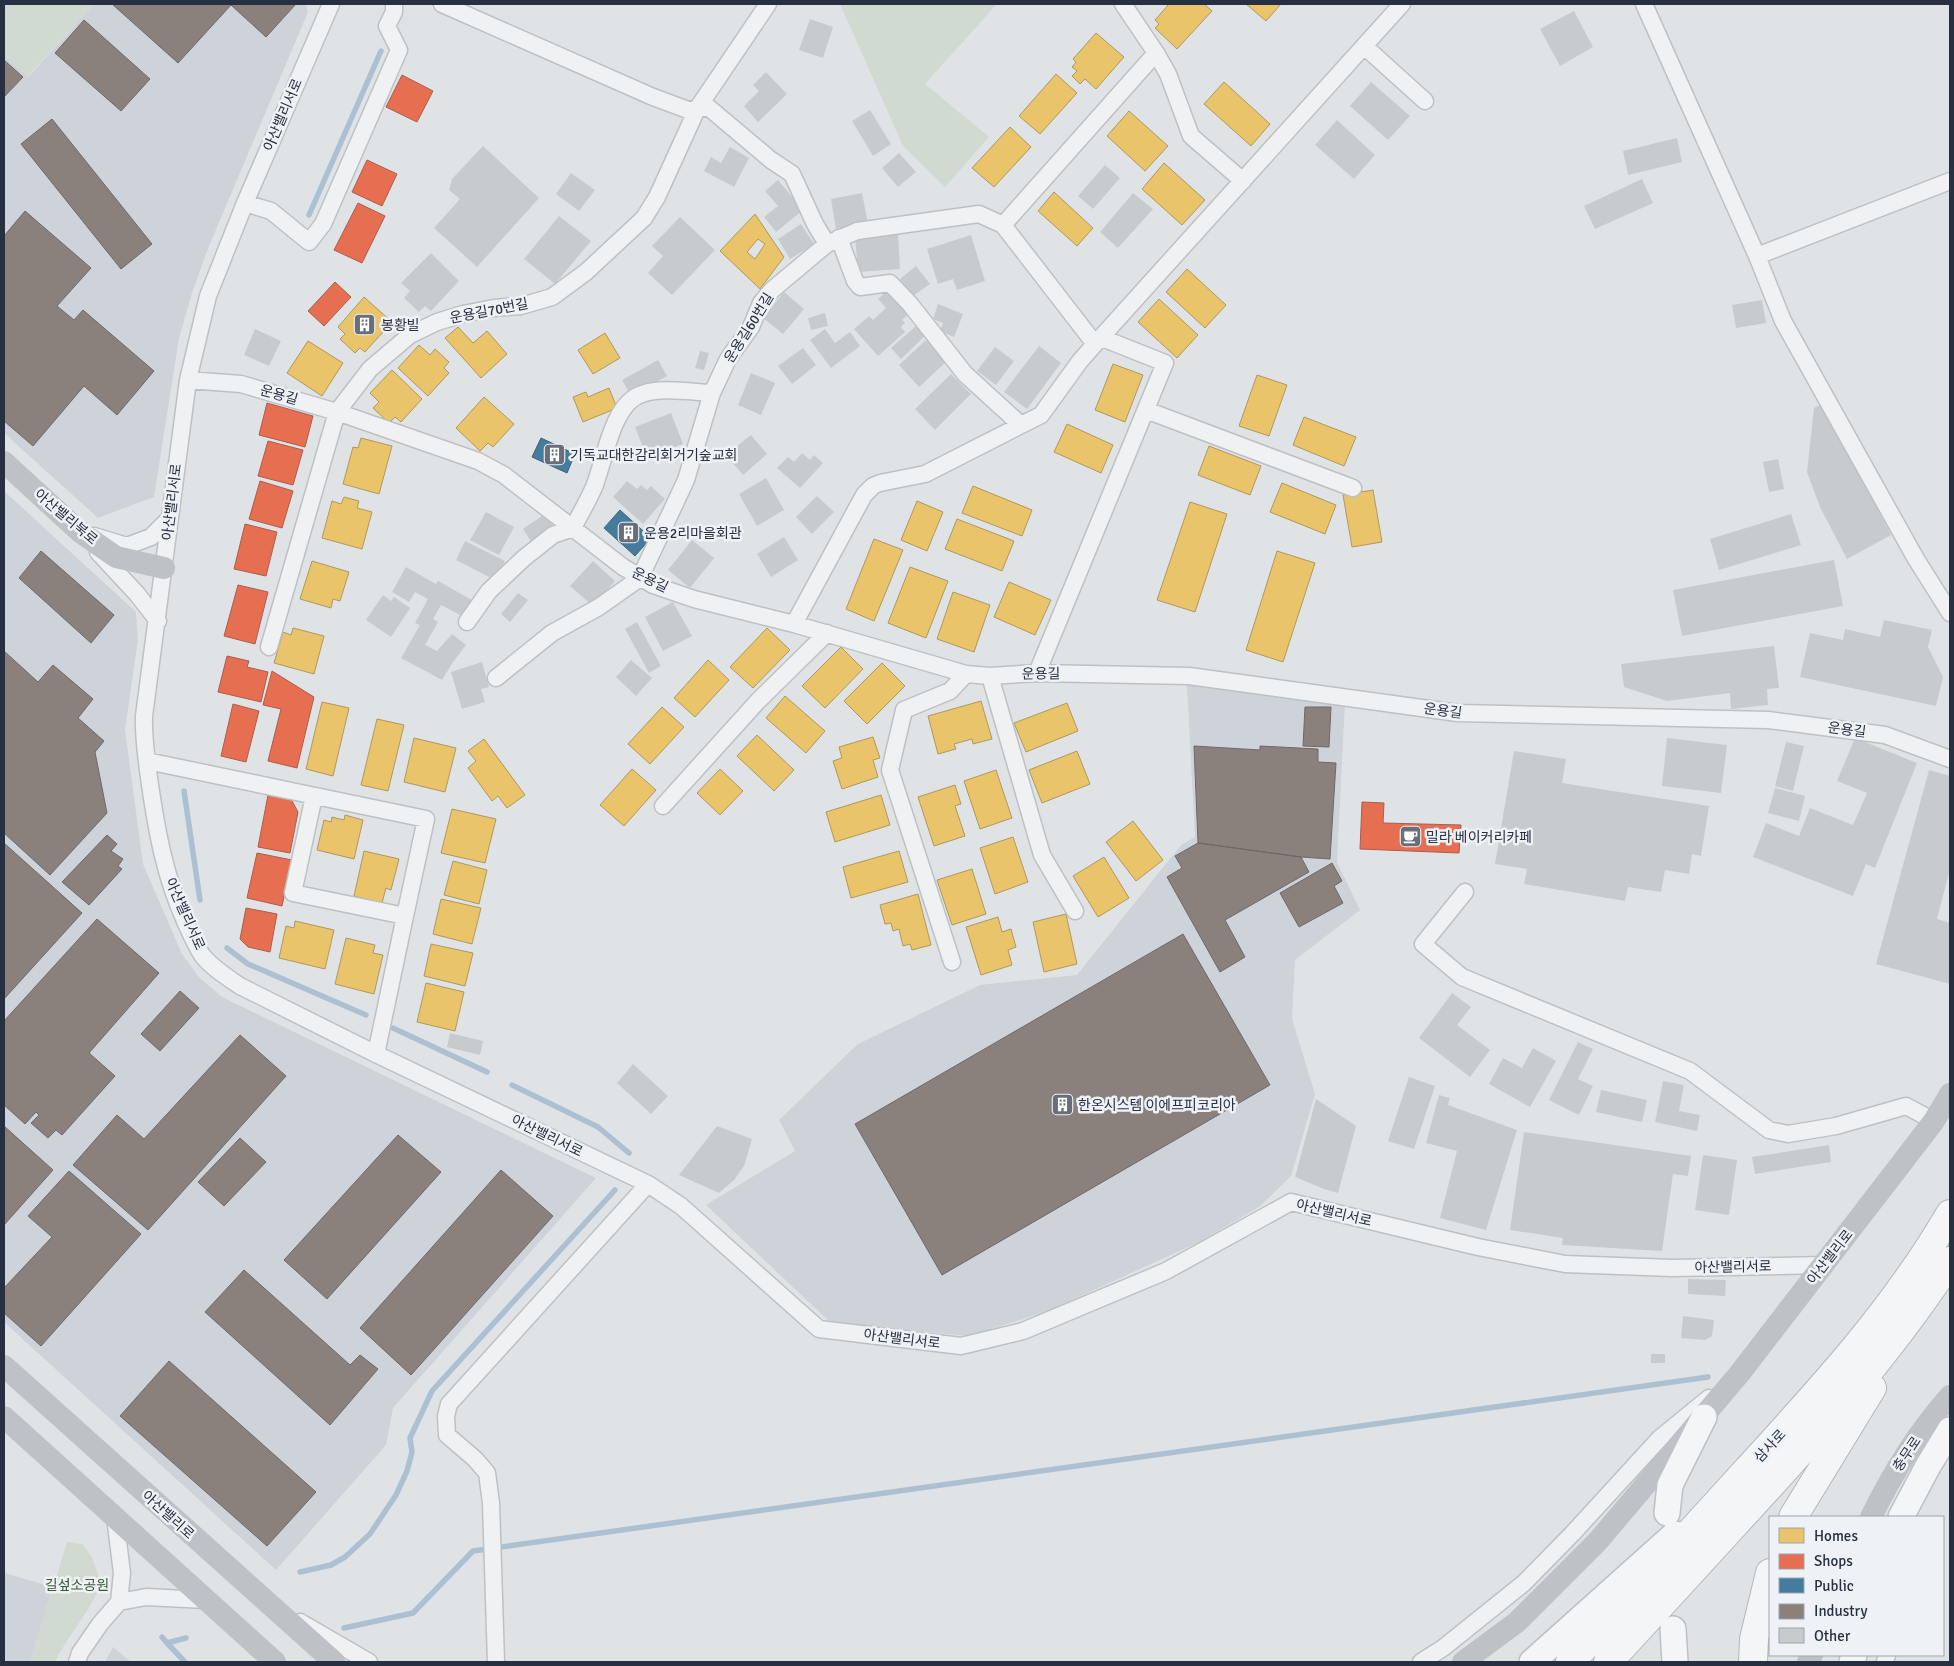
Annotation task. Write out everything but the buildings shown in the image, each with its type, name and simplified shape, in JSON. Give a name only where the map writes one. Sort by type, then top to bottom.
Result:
[{"type":"highway","name":"삼사로","points":[[1570,1662],[1803,1411],[1899,1294],[1950,1214]]},
{"type":"highway","name":"삼사로","points":[[1608,1662],[1797,1457],[1886,1350],[1921,1305],[1950,1262]]},
{"type":"highway","points":[[1794,1516],[1950,1262]]},
{"type":"highway","points":[[1753,1650],[1769,1578]]},
{"type":"main road","points":[[1668,1513],[1670,1485],[1704,1417]]},
{"type":"main road","points":[[1902,1516],[1950,1430]]},
{"type":"main road","points":[[1532,1662],[1755,1462]]},
{"type":"main road","points":[[1673,1630],[1675,1662]]},
{"type":"street","name":"아산밸리서로","points":[[330,4],[245,203],[208,296],[188,380],[144,723],[156,827],[164,865],[174,897],[203,956],[220,973],[240,986],[376,1054],[648,1184],[681,1206],[819,1329],[961,1346],[1024,1331],[1166,1270],[1291,1202],[1478,1247],[1565,1264],[1672,1268],[1824,1265]]},
{"type":"street","points":[[245,203],[271,211],[308,242],[323,224],[399,50],[387,26],[394,12],[394,4]]},
{"type":"street","points":[[442,4],[653,97],[688,110],[708,107],[771,160],[792,174],[815,224],[833,241],[860,287],[890,283],[910,304],[965,374],[1021,425]]},
{"type":"street","name":"운용길70번길","points":[[268,647],[337,412],[370,370],[410,334],[437,322],[464,314],[494,308],[521,306],[552,297],[586,272],[644,218],[657,197],[696,109],[768,4]]},
{"type":"street","points":[[1123,4],[1168,74],[1191,136],[1243,181]]},
{"type":"street","points":[[794,624],[864,495],[873,486],[880,483],[925,474],[1041,415],[1080,361],[1402,4]]},
{"type":"street","points":[[1644,4],[1757,256],[1783,321],[1916,559],[1950,613]]},
{"type":"street","points":[[1364,46],[1425,101]]},
{"type":"street","points":[[1003,225],[1156,53]]},
{"type":"street","points":[[1757,256],[1950,181]]},
{"type":"street","name":"운용길60번길","points":[[496,678],[552,633],[599,607],[640,578],[686,480],[712,393],[728,360],[751,327],[761,303],[772,290],[833,241],[857,231],[979,214],[1003,225],[1099,341]]},
{"type":"street","points":[[1037,673],[1165,364],[1099,341]]},
{"type":"street","name":"운용길","points":[[188,380],[241,384],[337,412],[478,461],[504,475],[640,578],[694,599],[827,633],[966,674],[990,676],[1037,673],[1189,676],[1458,714],[1768,720],[1885,735],[1950,759]]},
{"type":"street","points":[[466,622],[489,591],[524,558],[553,535],[573,528],[594,487],[616,420],[625,405],[641,394],[655,391],[712,393]]},
{"type":"street","points":[[1146,410],[1353,488]]},
{"type":"street","name":"아산밸리북로","points":[[4,462],[80,532],[116,556],[164,568]]},
{"type":"street","points":[[80,532],[127,546],[151,537],[170,518]]},
{"type":"street","points":[[80,532],[137,594],[158,621]]},
{"type":"street","points":[[663,806],[757,702],[827,633]]},
{"type":"street","points":[[952,962],[890,770],[904,710],[950,691],[966,674]]},
{"type":"street","points":[[990,676],[1042,855],[1075,911]]},
{"type":"street","points":[[147,761],[426,819],[376,1054]]},
{"type":"street","points":[[314,796],[294,893],[405,916]]},
{"type":"street","points":[[1465,892],[1423,944],[1462,978],[1690,1071],[1769,1130],[1788,1134],[1836,1126],[1906,1106],[1934,1121]]},
{"type":"street","name":"아산밸리로","points":[[1463,1662],[1517,1622],[1591,1548],[1704,1417],[1740,1374],[1934,1121],[1950,1094]]},
{"type":"street","points":[[496,1662],[488,1473],[447,1434],[446,1416],[449,1404],[648,1184]]},
{"type":"street","name":"아산밸리로","points":[[4,1366],[334,1662]]},
{"type":"street","points":[[1421,1662],[1442,1648],[1524,1583],[1573,1533],[1660,1438],[1740,1374]]},
{"type":"street","name":"충무로","points":[[1871,1516],[1887,1484],[1915,1439],[1950,1396]]},
{"type":"street","points":[[4,1417],[275,1662]]},
{"type":"street","points":[[77,1662],[80,1653],[100,1624],[119,1602],[122,1573],[115,1517]]},
{"type":"street","points":[[119,1602],[146,1597],[206,1600]]},
{"type":"street","points":[[265,1602],[369,1662]]},
{"type":"shaded area","points":[[94,4],[306,4],[308,12],[207,251],[192,293],[179,338],[154,497],[98,518],[4,433],[4,56],[28,77]]},
{"type":"shaded area","points":[[4,491],[136,612],[138,639],[125,730],[143,864],[182,954],[199,977],[222,997],[596,1178],[393,1408],[386,1445],[276,1570],[4,1322]]},
{"type":"shaded area","points":[[1187,685],[1345,703],[1337,862],[1360,910],[1295,960],[1292,1019],[1315,1094],[1291,1176],[1259,1207],[1199,1242],[1048,1311],[969,1336],[831,1323],[706,1205],[795,1151],[779,1120],[858,1044],[980,985],[1077,975],[1181,845],[1195,837]]},
{"type":"shaded area","points":[[4,1573],[53,1587],[30,1662],[4,1662]]},
{"type":"shaded area","points":[[113,1647],[131,1662],[105,1662]]},
{"type":"green space","points":[[4,4],[94,4],[27,77],[4,56]]},
{"type":"green space","points":[[840,4],[997,4],[925,84],[989,137],[945,187],[903,146]]},
{"type":"green space","name":"길섶소공원","points":[[67,1542],[82,1544],[92,1557],[101,1584],[91,1604],[55,1662],[30,1662]]},
{"type":"waterway","points":[[309,215],[381,51]]},
{"type":"waterway","points":[[184,791],[200,900]]},
{"type":"waterway","points":[[227,948],[248,964],[366,1015]]},
{"type":"waterway","points":[[393,1028],[487,1072]]},
{"type":"waterway","points":[[512,1085],[598,1127],[629,1153]]},
{"type":"waterway","points":[[300,1572],[331,1565],[345,1557],[370,1534],[396,1495],[407,1471],[412,1452],[410,1438],[432,1391],[615,1190]]},
{"type":"waterway","points":[[344,1628],[413,1613],[473,1551],[1708,1377]]},
{"type":"waterway","points":[[162,1637],[167,1643],[186,1638]]},
{"type":"waterway","points":[[167,1643],[185,1662]]},
{"type":"place","name":"봉황빌","points":[[365,325]]},
{"type":"place","name":"기독교대한감리회거기숲교회","points":[[554,455]]},
{"type":"place","name":"운용2리마을회관","points":[[628,533]]},
{"type":"place","name":"밀라 베이커리카페","points":[[1410,837]]},
{"type":"place","name":"한온시스템 이에프피코리아","points":[[1062,1105]]}]
